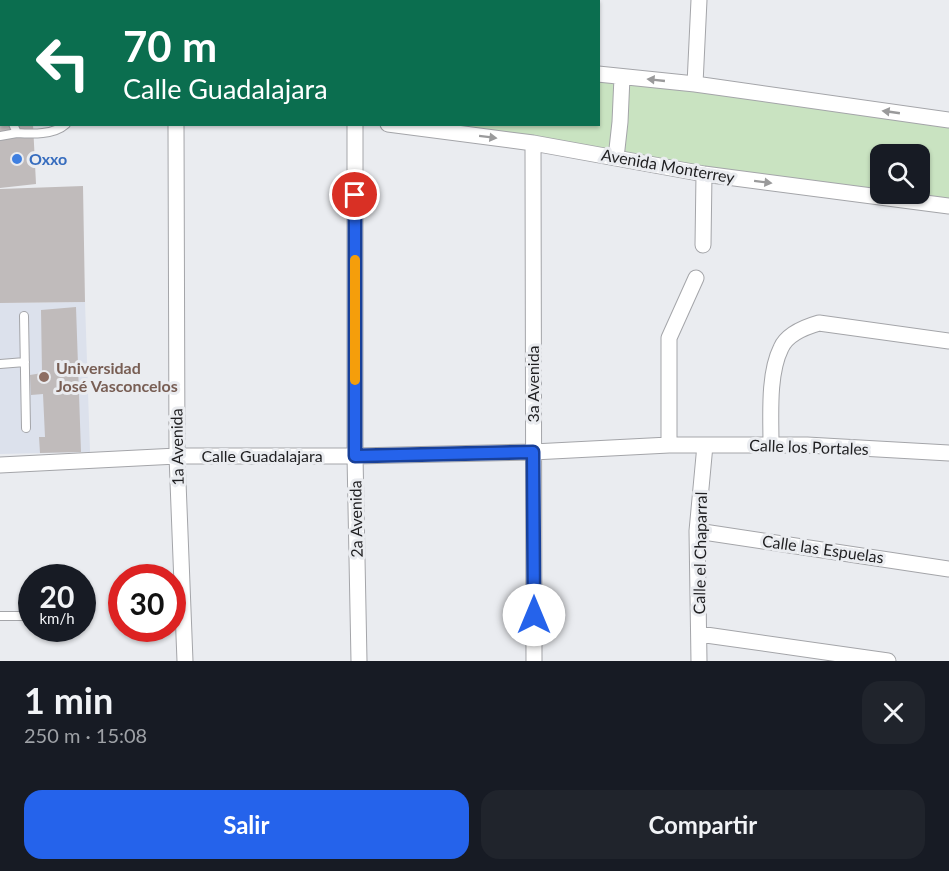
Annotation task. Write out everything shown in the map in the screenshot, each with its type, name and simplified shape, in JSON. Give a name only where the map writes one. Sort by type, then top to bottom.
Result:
[{"type":"street","points":[[695,84],[699,0]]},
{"type":"street","points":[[600,74],[695,84],[949,120]]},
{"type":"street","points":[[616,158],[622,77]]},
{"type":"street","name":"1a Avenida","points":[[176,126],[177,456],[185,661]]},
{"type":"street","name":"2a Avenida","points":[[355,126],[355,456],[359,661]]},
{"type":"street","name":"Avenida Monterrey","points":[[404,126],[533,142],[704,174],[949,206]]},
{"type":"street","name":"3a Avenida","points":[[533,142],[534,661]]},
{"type":"street","points":[[703,244],[704,174]]},
{"type":"street","points":[[669,445],[669,339],[696,278]]},
{"type":"street","points":[[771,444],[771,394],[776,364],[781,346],[801,329],[819,323],[949,341]]},
{"type":"street","name":"Calle Guadalajara","points":[[0,465],[177,456],[355,456],[533,452],[669,445]]},
{"type":"street","name":"Calle los Portales","points":[[669,445],[807,445],[949,453]]},
{"type":"street","name":"Calle el Chaparral","points":[[699,661],[697,531],[705,445]]},
{"type":"street","name":"Calle las Espuelas","points":[[697,531],[949,569]]},
{"type":"street","points":[[699,634],[888,661]]},
{"type":"lane","points":[[14,126],[17,133]]},
{"type":"lane","points":[[0,136],[17,133],[33,134],[61,129],[64,126]]},
{"type":"lane","points":[[24,316],[26,428]]},
{"type":"lane","points":[[0,364],[25,362]]},
{"type":"lane","points":[[0,616],[18,616]]},
{"type":"shaded area","name":"Universidad José Vasconcelos","points":[[85,302],[90,452],[0,454],[0,303]]},
{"type":"green space","points":[[600,74],[949,121],[949,204],[930,201],[930,144],[870,144],[870,193],[387,126],[600,126]]},
{"type":"building","name":"Oxxo","points":[[0,126],[33,126],[36,184],[0,188]]},
{"type":"building","points":[[83,186],[85,302],[0,303],[0,189]]},
{"type":"building","points":[[76,307],[81,452],[40,453],[39,437],[45,437],[43,394],[31,395],[30,375],[42,373],[41,310]]},
{"type":"slow traffic","points":[[355,260],[355,380]]},
{"type":"place","name":"Oxxo","points":[[17,159]]},
{"type":"place","name":"Universidad José Vasconcelos","points":[[44,377]]},
{"type":"route","points":[[355,195],[355,456],[533,452],[534,615]]}]
